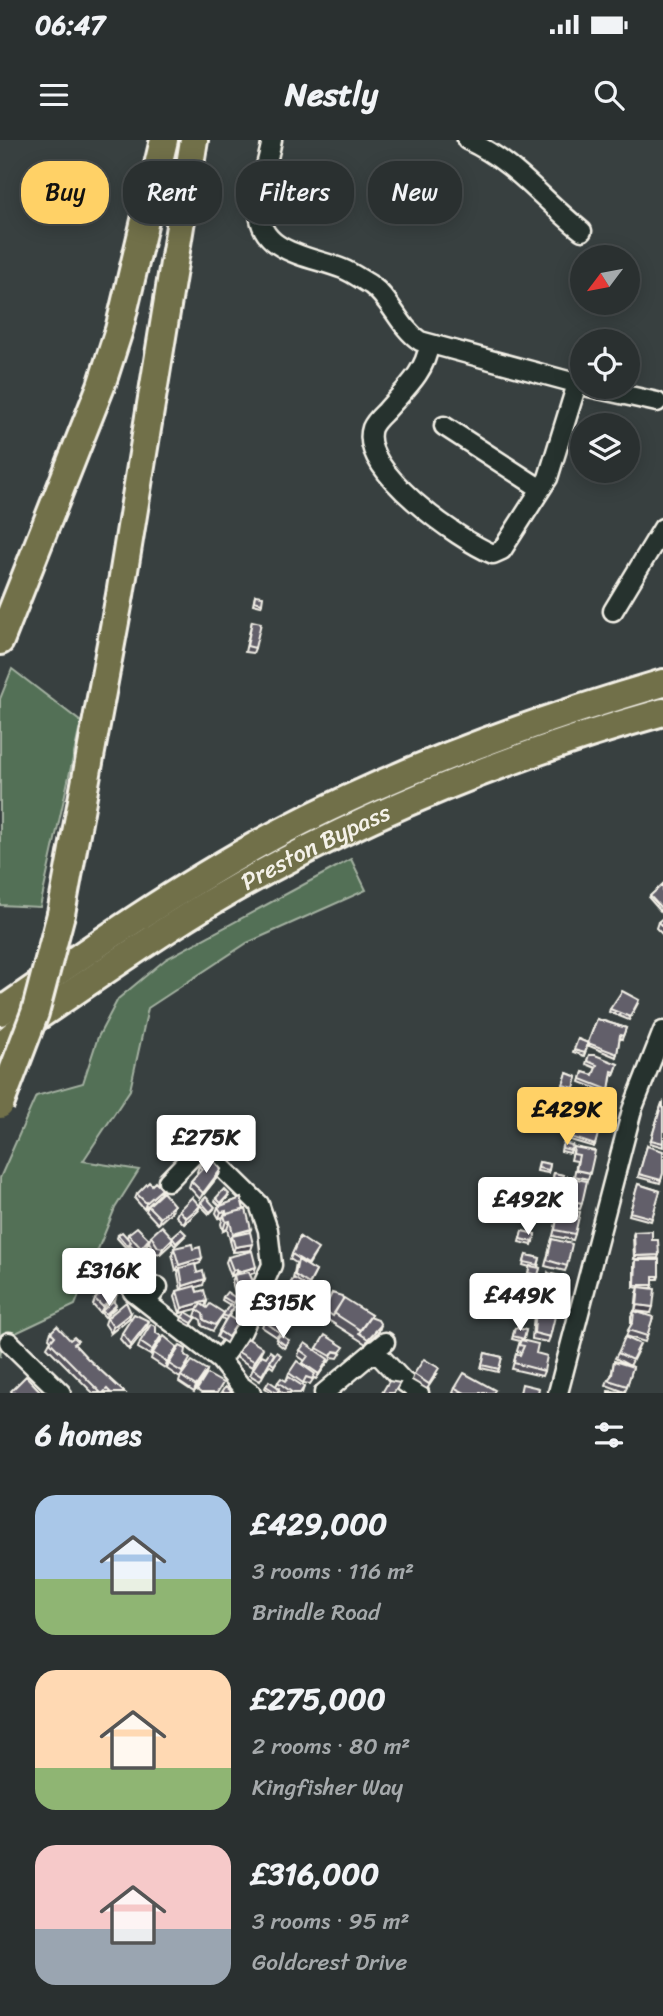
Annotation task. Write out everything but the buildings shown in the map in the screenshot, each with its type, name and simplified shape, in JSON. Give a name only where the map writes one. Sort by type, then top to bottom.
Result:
[{"type":"highway","points":[[0,641],[60,495],[119,330],[164,140]]},
{"type":"highway","points":[[0,1105],[35,1013],[61,914],[120,595],[194,140]]},
{"type":"highway","name":"Preston Bypass","points":[[0,1012],[144,913],[230,860],[319,813],[408,771],[501,734],[663,683]]},
{"type":"highway","name":"Preston Bypass","points":[[0,1046],[25,1025],[210,903],[314,845],[400,806],[576,737],[663,712]]},
{"type":"street","points":[[272,140],[259,210],[267,235],[286,250],[345,269],[374,288],[409,334],[429,345],[570,382]]},
{"type":"street","points":[[467,140],[517,169],[556,211],[582,231]]},
{"type":"street","points":[[429,345],[427,363],[373,425],[372,451],[379,464],[458,536],[493,554],[502,550],[548,478],[578,399]]},
{"type":"street","points":[[640,398],[657,402]]},
{"type":"street","points":[[444,426],[541,489]]},
{"type":"street","points":[[613,611],[663,528]]},
{"type":"street","points":[[558,1393],[632,1110],[663,1031]]},
{"type":"street","points":[[168,1181],[201,1147],[259,1203],[274,1228],[272,1265],[242,1331],[220,1360]]},
{"type":"street","points":[[146,1293],[220,1360],[240,1385],[251,1393]]},
{"type":"street","points":[[9,1342],[61,1393]]},
{"type":"street","points":[[324,1393],[380,1346],[403,1381],[419,1393]]},
{"type":"green space","points":[[12,669],[81,722],[40,907],[0,905],[0,699]]},
{"type":"green space","points":[[351,859],[366,890],[247,943],[148,1008],[130,1090],[83,1161],[139,1170],[115,1208],[75,1305],[3,1339],[0,1357],[0,1178],[36,1096],[83,1083],[98,1037],[118,999],[166,959]]}]
